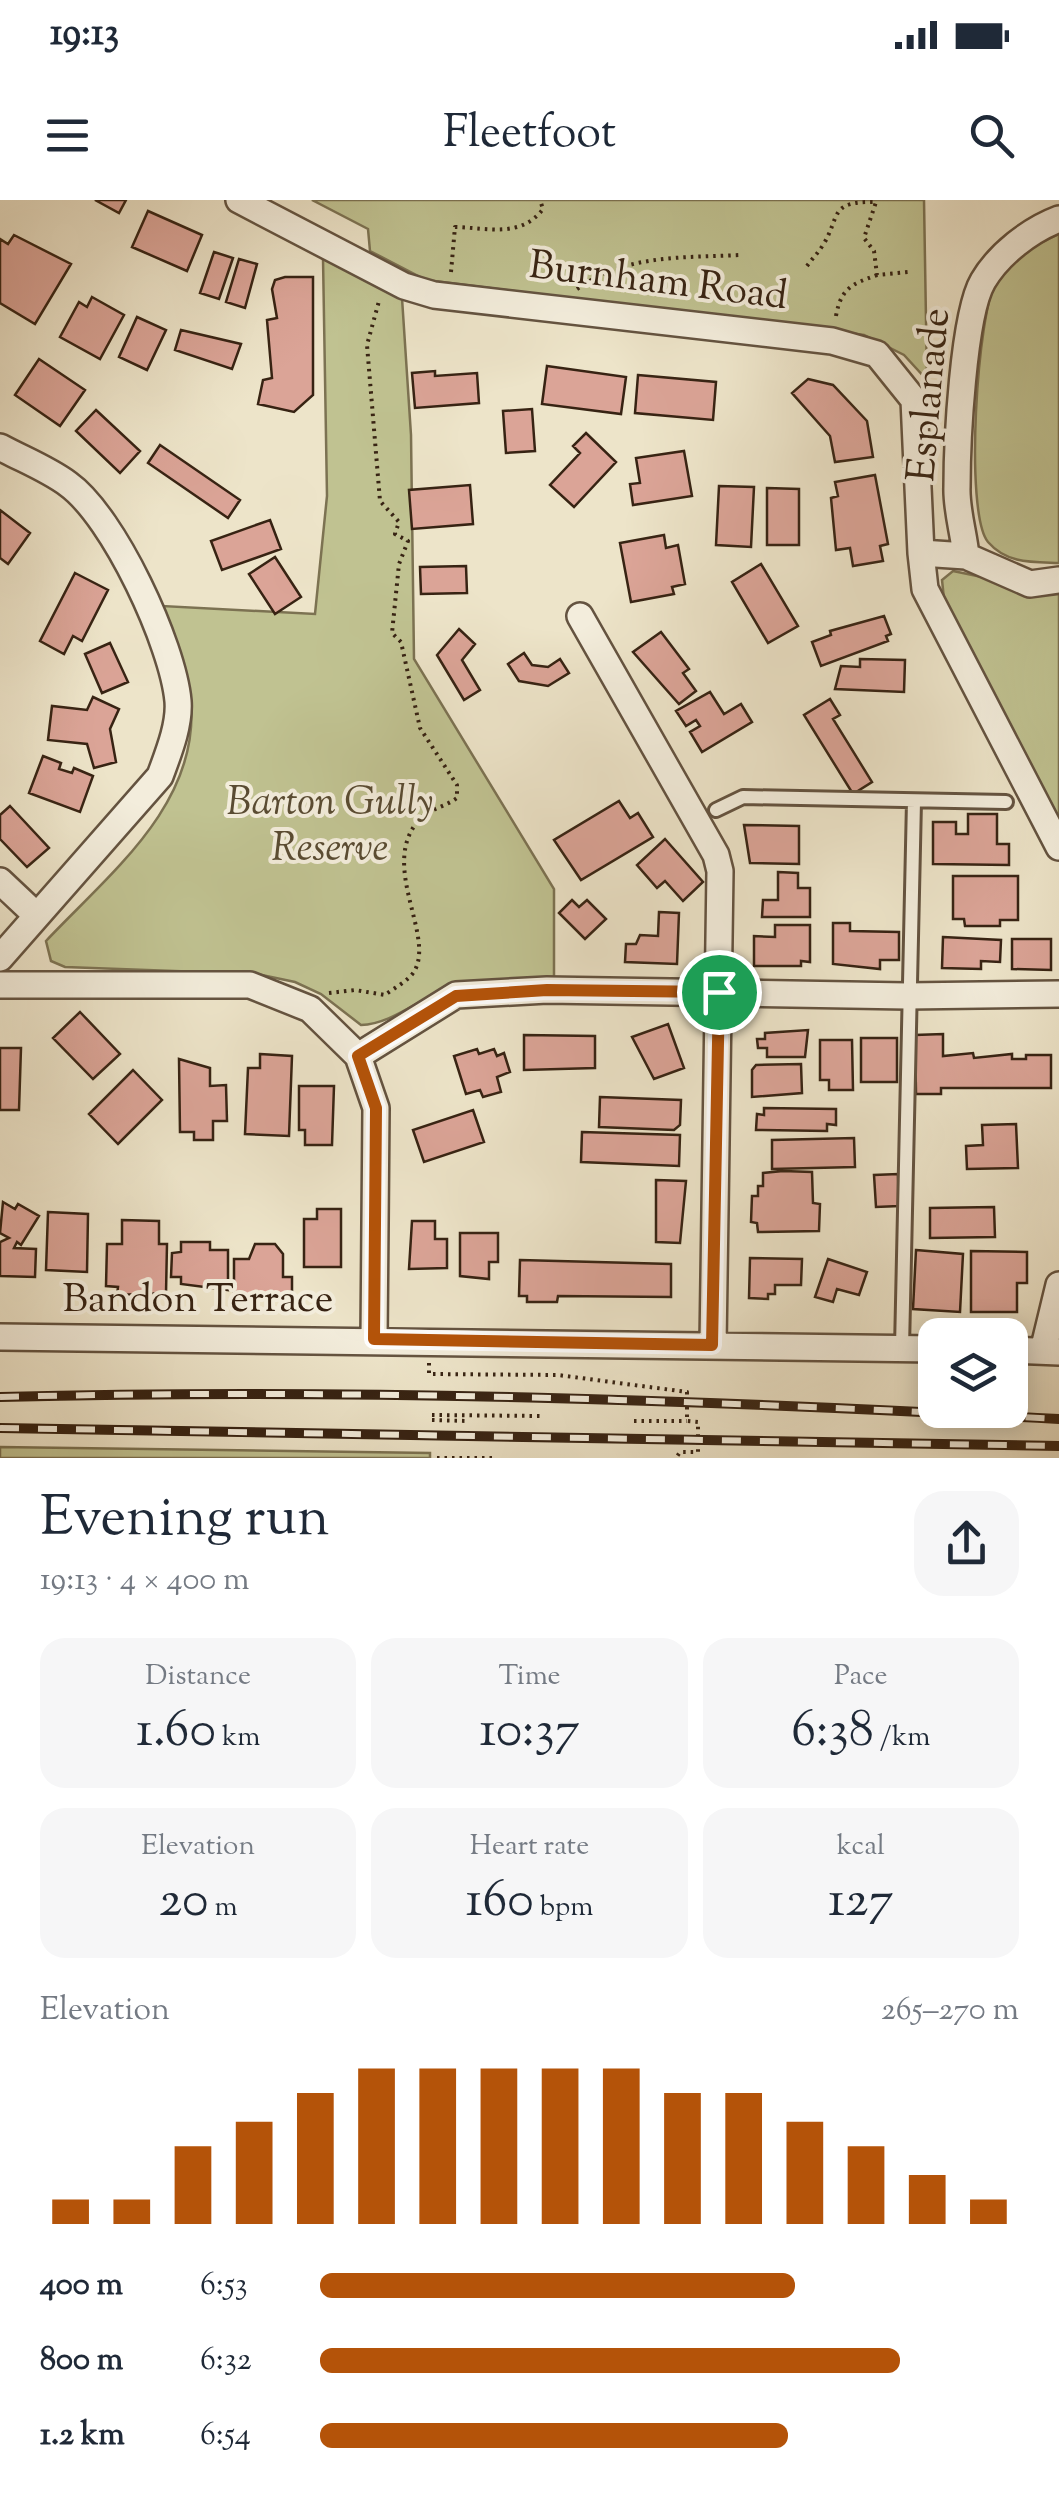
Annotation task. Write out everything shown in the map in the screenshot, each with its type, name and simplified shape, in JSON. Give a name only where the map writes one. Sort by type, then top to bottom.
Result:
[{"type":"street","name":"Burnham Road","points":[[239,200],[388,278],[448,297],[832,342],[878,354],[914,400],[925,590],[1059,846]]},
{"type":"street","name":"Esplanade","points":[[966,556],[956,491],[972,312],[982,282],[1004,255],[1037,227],[1059,219]]},
{"type":"street","points":[[0,448],[70,485],[113,532],[158,635],[178,702],[170,750],[160,776],[0,958]]},
{"type":"street","points":[[922,553],[966,556],[1030,584],[1059,580]]},
{"type":"street","points":[[580,616],[716,855],[719,992],[712,1345]]},
{"type":"street","points":[[0,881],[36,914]]},
{"type":"street","points":[[0,986],[250,985],[310,1008],[358,1056],[376,1108],[374,1339]]},
{"type":"street","points":[[358,1056],[456,996],[547,990],[907,996],[1059,994]]},
{"type":"street","points":[[1051,1351],[1059,1285]]},
{"type":"street","name":"Bandon Terrace","points":[[0,1337],[918,1348]]},
{"type":"lane","points":[[716,810],[742,797],[1006,802]]},
{"type":"lane","points":[[902,1348],[914,801]]},
{"type":"path","points":[[448,297],[456,227],[517,230],[531,225],[543,209],[540,200]]},
{"type":"path","points":[[807,266],[826,241],[832,218],[861,201],[876,202],[864,238],[874,250],[877,275]]},
{"type":"path","points":[[560,310],[570,294],[598,274],[632,261],[740,255]]},
{"type":"path","points":[[832,342],[841,294],[848,286],[877,275],[908,272]]},
{"type":"path","points":[[321,994],[355,990],[386,995],[414,972],[421,947],[404,894],[410,832],[420,818],[457,798],[457,785],[420,728],[400,642],[392,633],[398,564],[408,541],[395,534],[399,522],[380,502],[366,345],[388,278]]},
{"type":"path","points":[[429,1374],[558,1375],[686,1392],[687,1421]]},
{"type":"path","points":[[468,1421],[432,1418],[543,1416]]},
{"type":"path","points":[[634,1420],[698,1422],[698,1452],[680,1452],[676,1458]]},
{"type":"path","points":[[436,1458],[497,1458]]},
{"type":"green space","points":[[312,200],[924,200],[927,380],[904,355],[864,335],[426,280],[370,251],[368,229]]},
{"type":"green space","points":[[1059,234],[1059,563],[1030,562],[995,549],[981,524],[975,454],[979,368],[997,278],[1017,257]]},
{"type":"green space","name":"Barton Gully Reserve","points":[[323,258],[402,298],[411,435],[414,659],[554,889],[554,977],[465,984],[385,1020],[361,1025],[321,994],[295,982],[257,974],[65,967],[51,961],[46,941],[145,835],[181,774],[190,740],[191,703],[184,666],[163,606],[315,614],[327,496]]},
{"type":"green space","points":[[953,571],[1059,593],[1059,819],[944,599],[942,580]]},
{"type":"green space","points":[[0,1447],[430,1453],[430,1458],[0,1458]]},
{"type":"building","points":[[95,200],[126,200],[119,213]]},
{"type":"building","points":[[148,211],[202,235],[187,271],[132,247]]},
{"type":"building","points":[[14,235],[71,264],[35,324],[0,303],[0,239],[8,244]]},
{"type":"building","points":[[214,252],[233,258],[219,299],[200,293]]},
{"type":"building","points":[[239,259],[257,264],[245,308],[226,302]]},
{"type":"building","points":[[313,277],[313,395],[294,412],[258,404],[263,380],[272,378],[267,320],[277,318],[272,289],[275,280]]},
{"type":"building","points":[[92,297],[124,315],[100,359],[60,337],[79,302],[87,307]]},
{"type":"building","points":[[137,317],[166,330],[147,370],[119,357]]},
{"type":"building","points":[[181,330],[241,344],[232,369],[175,350]]},
{"type":"building","points":[[39,359],[85,390],[60,426],[15,395]]},
{"type":"building","points":[[547,366],[626,377],[621,414],[542,404]]},
{"type":"building","points":[[435,371],[435,376],[477,373],[479,403],[415,408],[412,373]]},
{"type":"building","points":[[638,375],[716,382],[713,420],[635,413]]},
{"type":"building","points":[[808,379],[833,385],[867,421],[873,457],[835,462],[830,436],[792,393]]},
{"type":"building","points":[[532,409],[535,451],[506,453],[503,411]]},
{"type":"building","points":[[96,410],[140,451],[120,473],[76,431]]},
{"type":"building","points":[[586,433],[616,462],[574,507],[550,485],[580,453],[573,446]]},
{"type":"building","points":[[160,445],[240,500],[228,518],[148,463]]},
{"type":"building","points":[[684,451],[692,496],[633,505],[630,484],[640,483],[636,458]]},
{"type":"building","points":[[875,475],[888,544],[880,546],[883,561],[853,566],[850,548],[836,550],[831,498],[838,496],[835,482]]},
{"type":"building","points":[[470,485],[473,524],[412,529],[409,490]]},
{"type":"building","points":[[719,486],[754,487],[751,547],[716,545]]},
{"type":"building","points":[[767,488],[799,489],[799,545],[767,545]]},
{"type":"building","points":[[0,510],[30,533],[8,564],[0,558]]},
{"type":"building","points":[[270,520],[281,549],[222,570],[211,541]]},
{"type":"building","points":[[664,535],[666,548],[678,545],[685,584],[672,587],[674,594],[631,602],[620,543]]},
{"type":"building","points":[[275,557],[301,597],[275,614],[249,574]]},
{"type":"building","points":[[761,564],[798,626],[768,643],[732,582]]},
{"type":"building","points":[[466,566],[467,593],[421,594],[420,567]]},
{"type":"building","points":[[75,573],[108,590],[82,641],[73,636],[64,654],[40,641]]},
{"type":"building","points":[[884,616],[891,634],[886,636],[888,641],[821,666],[812,642],[831,635],[830,631]]},
{"type":"building","points":[[459,629],[475,644],[462,660],[480,690],[464,700],[437,655]]},
{"type":"building","points":[[661,632],[689,669],[683,673],[696,691],[679,704],[633,652]]},
{"type":"building","points":[[110,643],[128,682],[102,693],[85,654]]},
{"type":"building","points":[[524,653],[532,665],[548,667],[560,659],[569,673],[548,686],[519,681],[508,664]]},
{"type":"building","points":[[860,659],[905,660],[904,692],[835,689],[841,666],[860,667]]},
{"type":"building","points":[[710,692],[724,714],[741,704],[752,722],[702,752],[690,732],[700,726],[696,720],[686,726],[676,711]]},
{"type":"building","points":[[93,697],[119,709],[110,729],[116,762],[94,768],[87,744],[48,740],[52,706],[87,710]]},
{"type":"building","points":[[830,699],[840,715],[833,719],[872,782],[853,794],[804,715]]},
{"type":"building","points":[[43,756],[61,763],[59,769],[72,773],[74,768],[93,776],[80,812],[29,793]]},
{"type":"building","points":[[619,801],[630,818],[638,813],[653,837],[581,880],[554,840]]},
{"type":"building","points":[[10,806],[49,848],[27,867],[0,839],[0,815]]},
{"type":"building","points":[[968,814],[997,814],[997,844],[1009,844],[1009,865],[933,864],[933,822],[956,822],[956,834],[968,834]]},
{"type":"building","points":[[744,825],[799,826],[799,864],[750,863]]},
{"type":"building","points":[[665,839],[703,882],[683,901],[665,881],[657,888],[637,865]]},
{"type":"building","points":[[778,872],[798,873],[798,888],[810,888],[810,917],[762,917],[763,900],[778,900]]},
{"type":"building","points":[[953,876],[1018,876],[1018,920],[1000,920],[1000,926],[965,926],[964,919],[953,919]]},
{"type":"building","points":[[572,900],[579,907],[587,900],[606,919],[585,939],[559,913]]},
{"type":"building","points":[[659,912],[679,913],[677,964],[625,962],[626,944],[636,944],[640,935],[658,936]]},
{"type":"building","points":[[833,923],[850,923],[850,931],[899,932],[899,960],[880,960],[880,969],[833,964]]},
{"type":"building","points":[[775,925],[810,925],[810,962],[801,961],[801,966],[754,966],[754,936],[775,937]]},
{"type":"building","points":[[943,937],[1001,940],[1000,962],[981,961],[981,969],[942,968]]},
{"type":"building","points":[[1012,939],[1051,939],[1051,970],[1012,969]]},
{"type":"building","points":[[80,1012],[120,1054],[93,1079],[53,1038]]},
{"type":"building","points":[[668,1024],[684,1068],[654,1079],[632,1037]]},
{"type":"building","points":[[808,1030],[805,1057],[767,1057],[767,1048],[758,1048],[757,1039],[765,1039],[765,1033]]},
{"type":"building","points":[[943,1034],[943,1056],[1012,1054],[1012,1059],[1026,1059],[1026,1055],[1051,1055],[1051,1088],[941,1088],[941,1094],[916,1094],[915,1035]]},
{"type":"building","points":[[524,1035],[595,1036],[595,1068],[524,1070]]},
{"type":"building","points":[[861,1038],[897,1038],[897,1082],[861,1082]]},
{"type":"building","points":[[820,1040],[852,1040],[853,1090],[829,1090],[829,1080],[820,1080]]},
{"type":"building","points":[[0,1048],[21,1048],[19,1110],[0,1110]]},
{"type":"building","points":[[477,1049],[479,1054],[494,1049],[497,1056],[504,1053],[510,1072],[497,1077],[501,1092],[483,1097],[480,1090],[466,1094],[454,1056]]},
{"type":"building","points":[[260,1054],[292,1056],[289,1136],[245,1134],[248,1068],[260,1068]]},
{"type":"building","points":[[179,1059],[210,1068],[210,1086],[226,1085],[227,1121],[213,1121],[213,1140],[194,1140],[194,1132],[180,1132]]},
{"type":"building","points":[[801,1064],[802,1093],[752,1097],[752,1070],[756,1065]]},
{"type":"building","points":[[133,1070],[162,1100],[118,1144],[89,1114]]},
{"type":"building","points":[[299,1086],[334,1086],[332,1145],[305,1145],[305,1130],[299,1130]]},
{"type":"building","points":[[600,1097],[681,1100],[680,1125],[674,1130],[599,1127]]},
{"type":"building","points":[[764,1108],[836,1109],[836,1125],[827,1124],[827,1131],[756,1130],[757,1114],[764,1115]]},
{"type":"building","points":[[473,1110],[484,1142],[424,1162],[413,1130]]},
{"type":"building","points":[[1016,1124],[1018,1168],[967,1169],[966,1146],[983,1145],[982,1125]]},
{"type":"building","points":[[582,1132],[680,1135],[679,1166],[581,1162]]},
{"type":"building","points":[[854,1138],[855,1167],[772,1169],[772,1140]]},
{"type":"building","points":[[812,1172],[813,1203],[820,1204],[819,1231],[758,1232],[757,1223],[751,1222],[752,1196],[758,1196],[758,1186],[763,1186],[763,1173]]},
{"type":"building","points":[[898,1174],[899,1206],[876,1207],[874,1175]]},
{"type":"building","points":[[656,1180],[686,1181],[680,1243],[656,1242]]},
{"type":"building","points":[[3,1202],[15,1209],[18,1204],[39,1216],[21,1245],[17,1242],[14,1248],[36,1249],[35,1277],[0,1276],[0,1242],[9,1238],[0,1233]]},
{"type":"building","points":[[994,1207],[995,1237],[930,1238],[930,1208]]},
{"type":"building","points":[[317,1209],[341,1209],[341,1267],[304,1267],[304,1219],[317,1219]]},
{"type":"building","points":[[48,1212],[88,1214],[87,1272],[46,1270]]},
{"type":"building","points":[[122,1220],[159,1221],[159,1244],[167,1244],[166,1293],[117,1295],[118,1287],[106,1286],[107,1244],[122,1244]]},
{"type":"building","points":[[412,1221],[435,1221],[435,1239],[447,1239],[447,1268],[409,1269]]},
{"type":"building","points":[[460,1233],[498,1233],[498,1262],[489,1262],[489,1279],[460,1276]]},
{"type":"building","points":[[181,1242],[210,1242],[210,1250],[228,1250],[228,1290],[181,1284],[181,1277],[171,1277],[172,1253],[181,1252]]},
{"type":"building","points":[[255,1244],[275,1244],[283,1254],[283,1277],[292,1277],[292,1298],[234,1297],[234,1259],[249,1259]]},
{"type":"building","points":[[916,1250],[963,1254],[960,1312],[913,1309]]},
{"type":"building","points":[[971,1251],[1027,1252],[1027,1283],[1017,1283],[1017,1312],[971,1312]]},
{"type":"building","points":[[750,1258],[802,1259],[801,1285],[775,1285],[775,1294],[768,1294],[768,1299],[749,1298]]},
{"type":"building","points":[[828,1259],[867,1272],[859,1295],[837,1289],[833,1302],[815,1297]]},
{"type":"building","points":[[520,1260],[671,1264],[671,1297],[558,1296],[557,1302],[527,1302],[527,1296],[519,1296]]},
{"type":"railway","points":[[0,1397],[530,1397],[1059,1419]]},
{"type":"railway","points":[[0,1428],[1059,1446]]},
{"type":"route","points":[[547,990],[719,992],[712,1345],[374,1339],[376,1108],[358,1056],[456,996],[547,990]]}]
